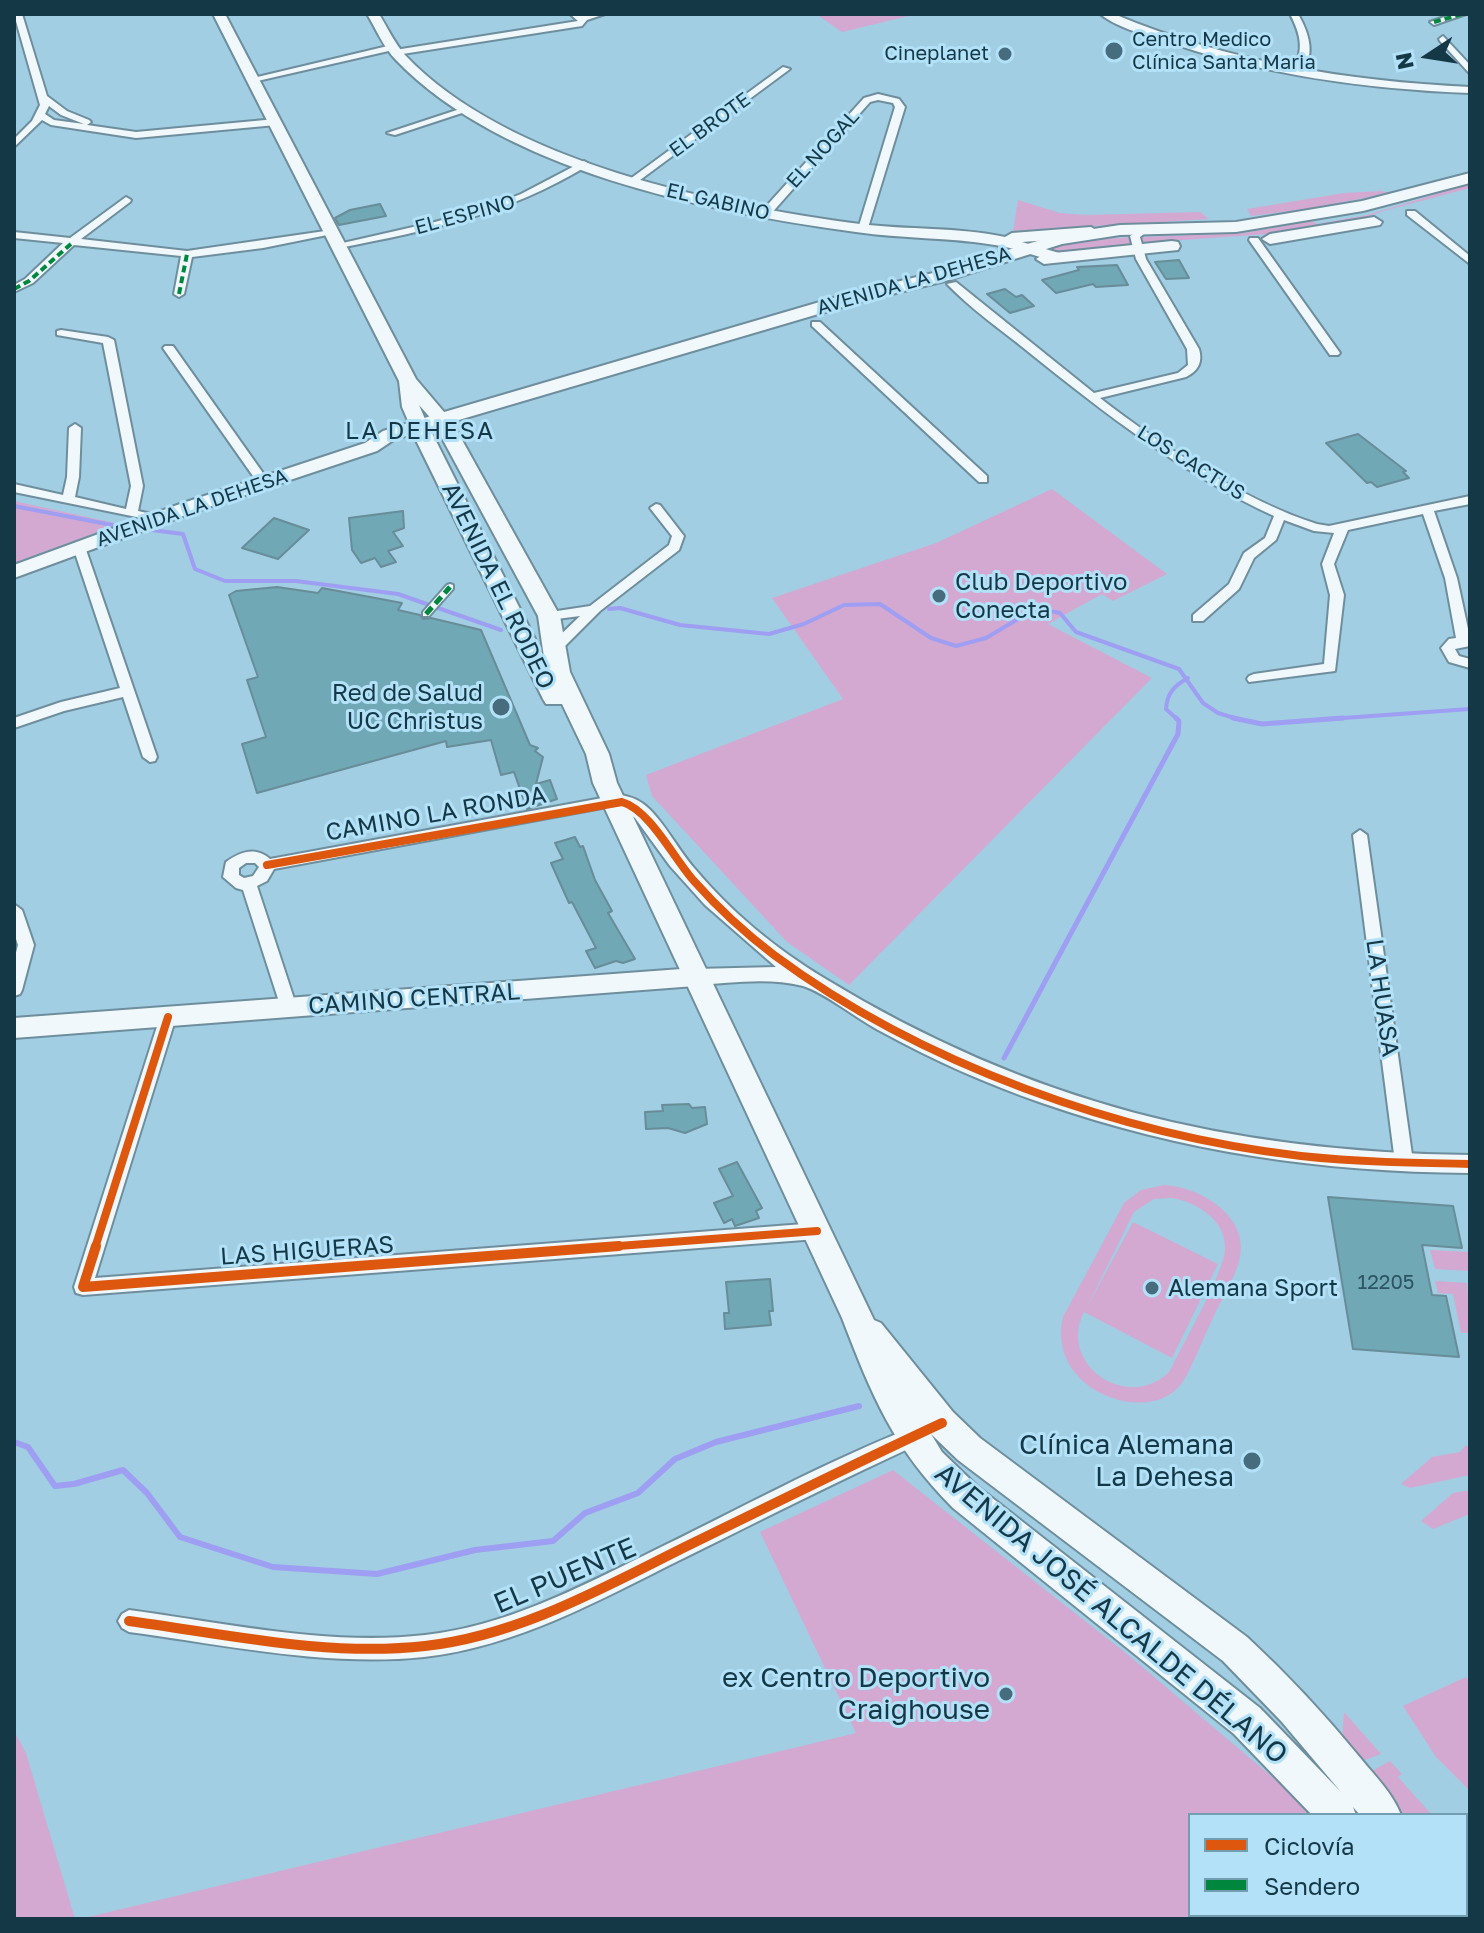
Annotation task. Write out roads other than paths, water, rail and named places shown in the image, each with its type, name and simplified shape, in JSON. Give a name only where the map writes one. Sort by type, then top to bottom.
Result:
[{"type":"main road","name":"AVENIDA EL RODEO","points":[[219,14],[253,79],[265,117],[335,239],[408,381],[445,426],[549,616],[559,672],[600,759],[609,792],[695,977]]},
{"type":"main road","name":"EL GABINO","points":[[373,14],[394,50],[414,71],[466,110],[528,142],[633,181],[765,214],[863,229],[984,239],[1109,231]]},
{"type":"main road","name":"AVENIDA LA DEHESA","points":[[14,572],[157,519],[371,447],[397,448],[422,433],[853,298],[939,277],[1060,239],[1109,231],[1236,227],[1377,203],[1470,178]]},
{"type":"main road","name":"AVENIDA LA DEHESA","points":[[445,426],[1054,256],[1254,240],[1331,230],[1437,207]]},
{"type":"main road","name":"EL GABINO","points":[[984,239],[1054,256]]},
{"type":"main road","name":"AVENIDA EL RODEO","points":[[408,381],[411,407],[422,433],[584,761],[609,792]]},
{"type":"main road","points":[[459,508],[470,499],[489,506]]},
{"type":"main road","name":"CAMINO CENTRAL","points":[[14,1028],[695,977]]},
{"type":"main road","name":"AVENIDA JOSÉ ALCALDE DÉLANO","points":[[695,977],[857,1317],[886,1392],[927,1430],[983,1461],[1235,1649],[1306,1718],[1381,1813]]},
{"type":"main road","name":"AVENIDA JOSÉ ALCALDE DÉLANO","points":[[927,1430],[931,1463],[965,1497],[1247,1721],[1336,1813]]},
{"type":"street","points":[[253,79],[394,50],[560,22],[579,24],[584,21],[583,18],[601,14]]},
{"type":"street","points":[[1105,14],[1191,47],[1297,71],[1393,85],[1470,88]]},
{"type":"street","points":[[1294,14],[1307,40],[1308,50],[1297,71]]},
{"type":"street","points":[[1434,22],[1458,14]]},
{"type":"street","points":[[14,144],[42,116],[45,98],[18,20]]},
{"type":"street","points":[[1443,39],[1470,71]]},
{"type":"street","name":"EL BROTE","points":[[633,181],[786,69]]},
{"type":"street","points":[[45,98],[74,118],[123,128],[176,127],[265,117]]},
{"type":"street","name":"EL NOGAL","points":[[765,214],[867,100],[883,98],[896,101],[900,107],[863,229]]},
{"type":"street","points":[[392,133],[466,110]]},
{"type":"street","points":[[42,116],[47,121],[113,134],[148,135],[265,117]]},
{"type":"street","points":[[28,131],[65,125]]},
{"type":"street","name":"EL ESPINO","points":[[14,235],[187,254],[335,239],[499,209],[546,188],[584,164]]},
{"type":"street","points":[[14,289],[29,281],[126,200]]},
{"type":"street","points":[[1411,213],[1470,261]]},
{"type":"street","points":[[1094,396],[1182,375],[1190,371],[1195,363],[1193,349],[1137,248],[1135,236],[1144,230]]},
{"type":"street","points":[[1254,240],[1334,353]]},
{"type":"street","points":[[179,294],[187,254]]},
{"type":"street","name":"LOS CACTUS","points":[[952,284],[1094,396],[1197,472],[1281,514],[1318,529],[1343,527],[1470,500]]},
{"type":"street","points":[[816,324],[983,479]]},
{"type":"street","points":[[61,333],[108,340],[137,486],[131,513]]},
{"type":"street","points":[[169,348],[264,483]]},
{"type":"street","points":[[68,500],[73,477],[75,428]]},
{"type":"street","points":[[14,488],[157,519]]},
{"type":"street","points":[[556,647],[595,608],[678,543],[676,532],[656,508]]},
{"type":"street","points":[[1427,508],[1451,578],[1466,642],[1450,644],[1448,651],[1454,659],[1470,664]]},
{"type":"street","points":[[1198,618],[1234,586],[1249,556],[1270,540],[1281,514]]},
{"type":"street","points":[[1254,679],[1330,668],[1337,595],[1328,564],[1343,527]]},
{"type":"street","points":[[79,547],[150,757]]},
{"type":"street","points":[[431,608],[450,587]]},
{"type":"street","points":[[549,616],[575,614],[595,608]]},
{"type":"street","points":[[14,723],[61,707],[128,691]]},
{"type":"street","name":"CAMINO LA RONDA","points":[[289,1008],[249,884],[235,882],[231,877],[231,866],[251,857],[258,857],[267,865],[609,792]]},
{"type":"street","name":"AVENIDA EL RODEO","points":[[609,792],[638,807],[694,881],[761,944],[813,983],[867,1014],[959,1059],[1101,1111],[1191,1136],[1267,1149],[1404,1162],[1470,1164]]},
{"type":"street","name":"LA HUASA","points":[[1360,835],[1404,1162]]},
{"type":"street","points":[[249,884],[266,873],[267,865]]},
{"type":"street","points":[[14,910],[26,945],[19,953],[14,990]]},
{"type":"street","points":[[751,973],[763,962],[761,944]]},
{"type":"street","name":"CAMINO CENTRAL","points":[[695,977],[751,973],[781,975],[813,983]]},
{"type":"street","name":"LAS HIGUERAS","points":[[168,1017],[83,1287],[817,1231]]},
{"type":"street","name":"EL PUENTE","points":[[129,1621],[351,1648],[427,1645],[466,1639],[517,1624],[578,1600],[927,1430]]},
{"type":"waterway","points":[[14,506],[117,526]]},
{"type":"waterway","points":[[144,529],[183,534],[195,569],[225,581],[296,581],[398,594],[501,630]]},
{"type":"waterway","points":[[609,609],[620,608],[680,625],[769,634],[804,624],[844,605],[880,604],[931,638],[956,646],[986,638],[1023,616],[1045,610],[1060,613],[1076,632],[1179,669],[1186,679]]},
{"type":"waterway","points":[[1178,720],[1166,709],[1167,703],[1172,690],[1186,679]]},
{"type":"waterway","points":[[1186,679],[1203,703],[1218,713],[1237,719]]},
{"type":"waterway","points":[[1339,718],[1470,709]]},
{"type":"waterway","points":[[1233,718],[1237,719]]},
{"type":"waterway","points":[[1237,719],[1262,724],[1339,718]]},
{"type":"waterway","points":[[1315,720],[1339,718]]},
{"type":"waterway","points":[[1339,718],[1343,718]]},
{"type":"waterway","points":[[1004,1058],[1178,734],[1178,720]]},
{"type":"waterway","points":[[14,1442],[28,1447],[55,1486],[74,1484],[123,1470],[147,1493],[180,1537],[273,1567],[377,1574],[475,1550],[553,1541],[585,1513],[638,1493],[675,1459],[716,1442],[859,1406]]},
{"type":"place","name":"Centro Medico Clínica Santa Maria","points":[[1114,51]]},
{"type":"place","name":"Cineplanet","points":[[1005,54]]},
{"type":"place","name":"Club Deportivo Conecta","points":[[939,596]]},
{"type":"place","name":"Red de Salud UC Christus","points":[[501,707]]},
{"type":"place","name":"Alemana Sport","points":[[1152,1288]]},
{"type":"place","name":"Clínica Alemana La Dehesa","points":[[1252,1461]]},
{"type":"place","name":"ex Centro Deportivo Craighouse","points":[[1006,1694]]},
{"type":"district","name":"LA DEHESA","points":[[420,431]]}]
